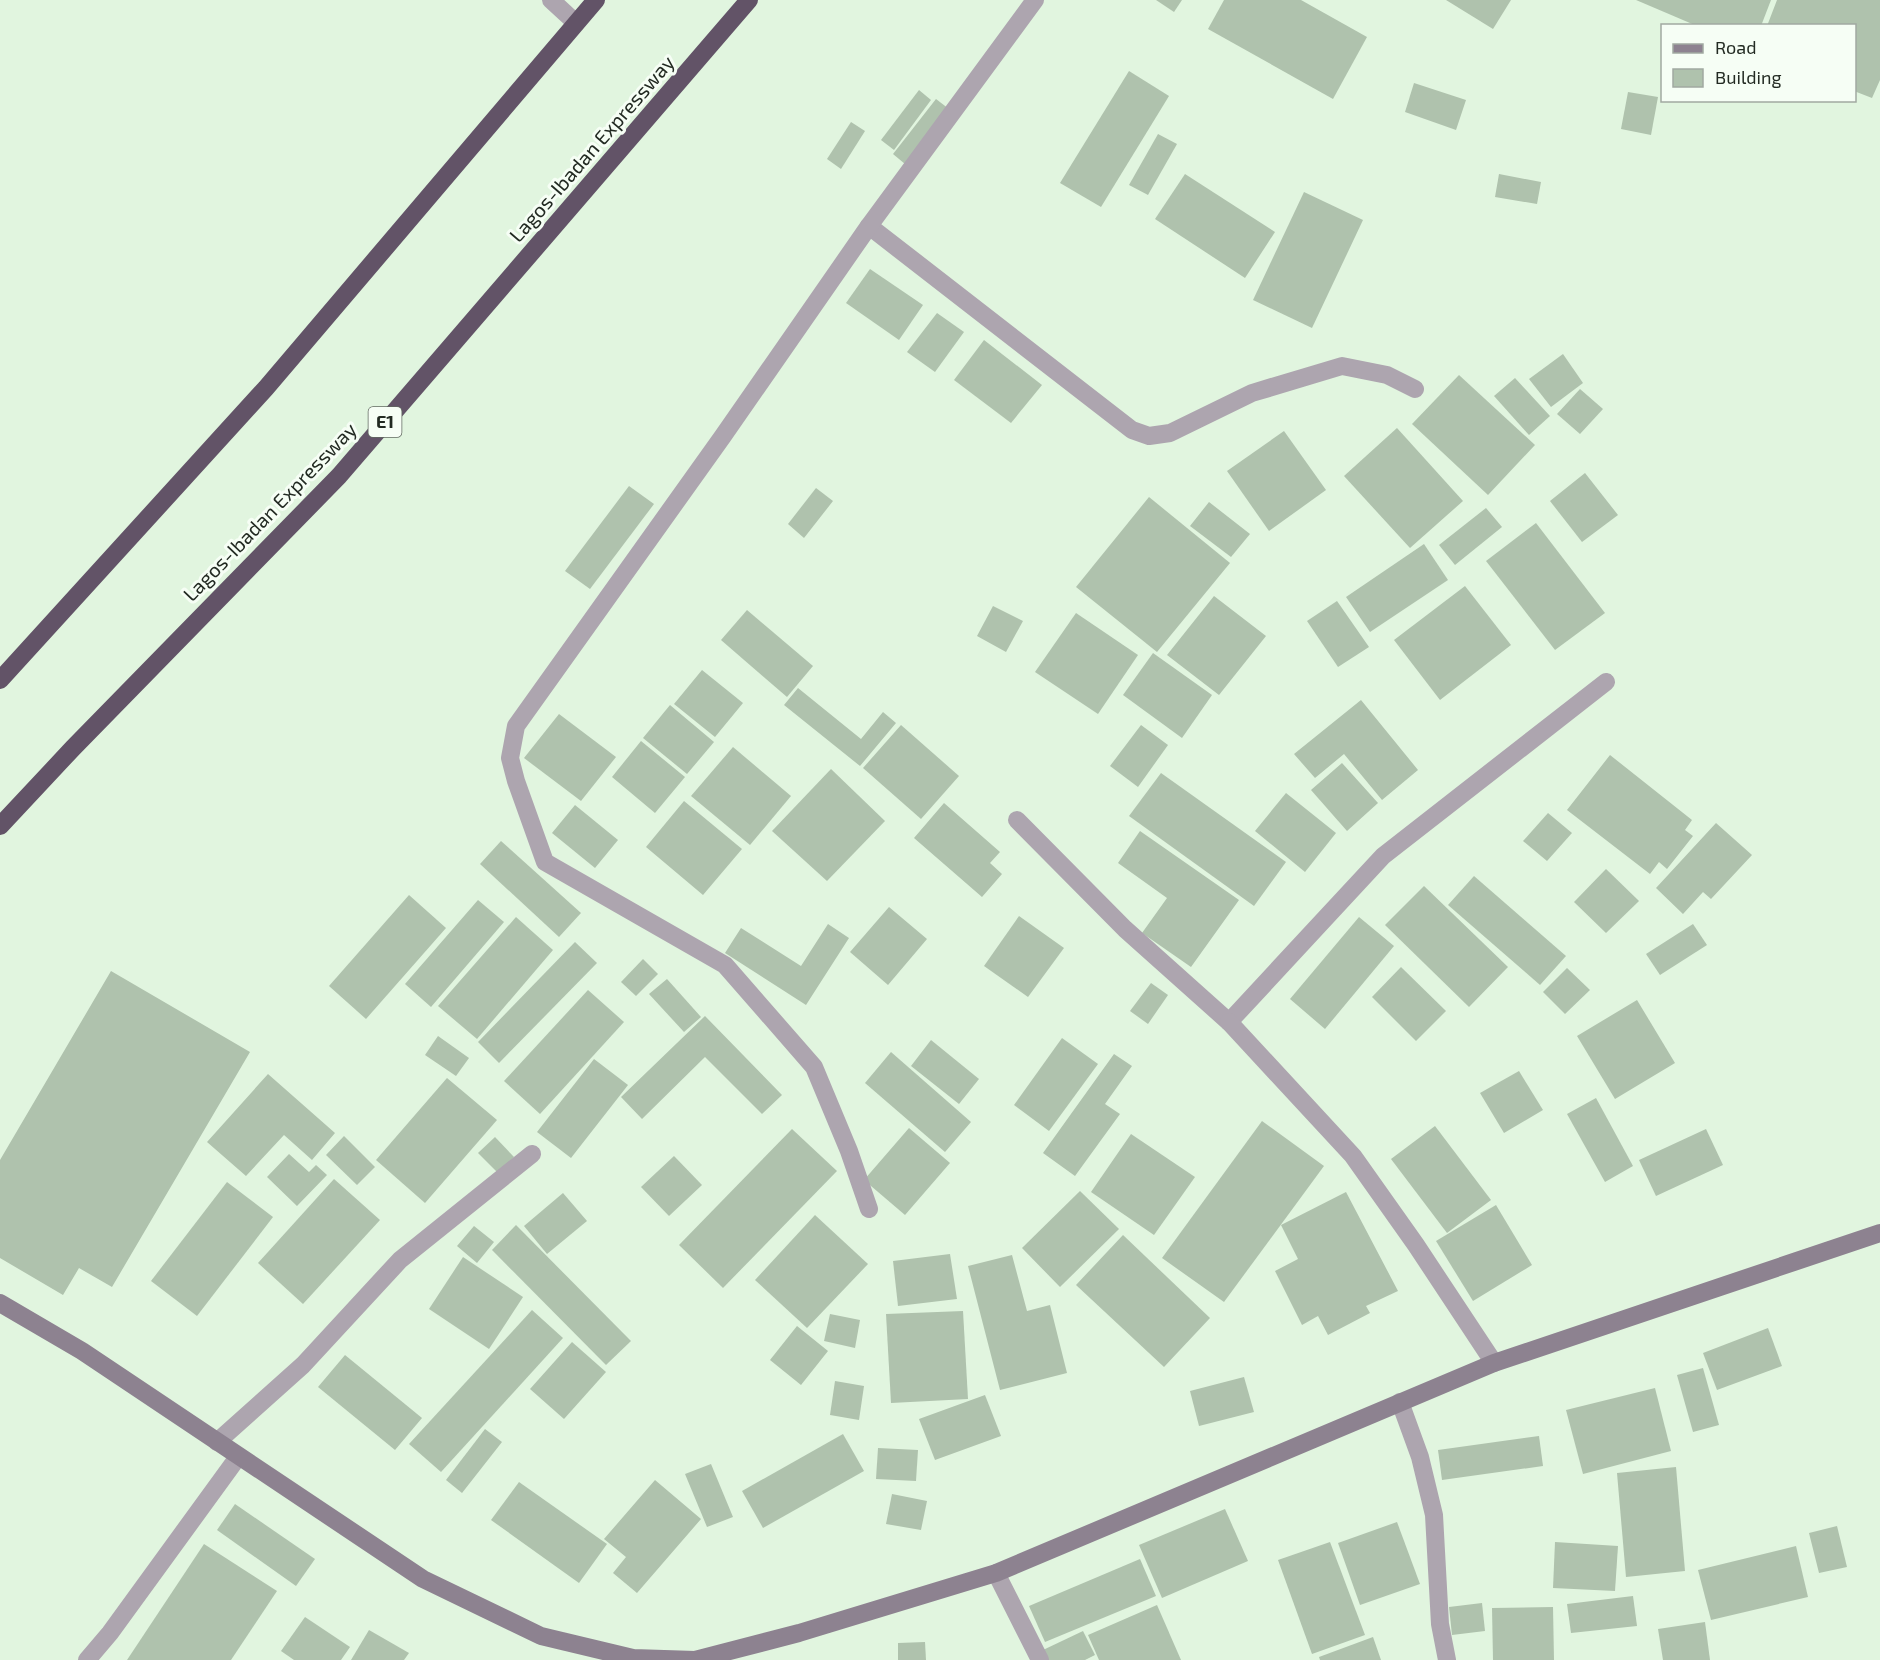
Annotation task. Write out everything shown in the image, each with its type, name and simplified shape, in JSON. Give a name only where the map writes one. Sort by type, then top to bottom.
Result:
[{"type":"highway","points":[[0,680],[266,387],[596,0]]},
{"type":"highway","name":"Lagos-Ibadan Expressway","points":[[0,826],[73,748],[339,476],[749,0]]},
{"type":"street","points":[[551,0],[576,23]]},
{"type":"street","points":[[869,1209],[849,1151],[814,1067],[725,965],[545,862],[510,758],[516,726],[723,436],[869,226],[1035,0]]},
{"type":"street","points":[[869,226],[1132,430],[1149,436],[1170,434],[1252,393],[1342,366],[1387,375],[1415,389]]},
{"type":"street","points":[[1228,1022],[1383,856],[1606,682]]},
{"type":"street","points":[[1017,820],[1125,929],[1228,1022],[1353,1156],[1416,1245],[1494,1363]]},
{"type":"street","points":[[217,1442],[303,1365],[400,1260],[532,1154]]},
{"type":"street","points":[[0,1303],[82,1351],[423,1579],[541,1636],[633,1658],[695,1660],[799,1633],[996,1573],[1494,1363],[1880,1233]]},
{"type":"street","points":[[1400,1402],[1420,1457],[1434,1515],[1440,1624],[1447,1660]]},
{"type":"street","points":[[87,1660],[110,1633],[238,1457]]},
{"type":"street","points":[[996,1573],[1040,1660]]},
{"type":"building","points":[[1156,0],[1182,0],[1174,12]]},
{"type":"building","points":[[1224,0],[1301,0],[1367,37],[1333,99],[1208,29]]},
{"type":"building","points":[[1446,0],[1511,0],[1493,29]]},
{"type":"building","points":[[1636,0],[1771,0],[1762,24],[1692,24]]},
{"type":"building","points":[[1777,0],[1880,0],[1880,80],[1872,98],[1856,92],[1856,24],[1768,24]]},
{"type":"building","points":[[1129,71],[1169,96],[1101,207],[1060,183]]},
{"type":"building","points":[[1414,83],[1466,100],[1456,130],[1405,112]]},
{"type":"building","points":[[919,90],[931,100],[894,150],[881,140]]},
{"type":"building","points":[[1628,92],[1658,97],[1651,135],[1621,129]]},
{"type":"building","points":[[936,99],[949,109],[905,164],[893,154]]},
{"type":"building","points":[[851,122],[865,131],[841,169],[827,159]]},
{"type":"building","points":[[1158,134],[1177,144],[1148,195],[1129,185]]},
{"type":"building","points":[[1185,174],[1275,232],[1245,278],[1155,219]]},
{"type":"building","points":[[1499,174],[1541,182],[1537,204],[1495,197]]},
{"type":"building","points":[[1304,192],[1363,220],[1312,328],[1253,300]]},
{"type":"building","points":[[870,269],[923,305],[899,340],[846,303]]},
{"type":"building","points":[[937,313],[964,332],[935,372],[907,352]]},
{"type":"building","points":[[984,340],[1042,385],[1011,423],[954,380]]},
{"type":"building","points":[[1563,354],[1583,383],[1551,407],[1529,379]]},
{"type":"building","points":[[1459,375],[1535,445],[1488,495],[1412,424]]},
{"type":"building","points":[[1515,378],[1550,416],[1529,435],[1494,396]]},
{"type":"building","points":[[1580,389],[1603,409],[1580,434],[1557,414]]},
{"type":"building","points":[[1397,428],[1463,501],[1410,548],[1344,476]]},
{"type":"building","points":[[1284,431],[1326,490],[1269,531],[1227,471]]},
{"type":"building","points":[[1585,473],[1618,515],[1582,542],[1550,501]]},
{"type":"building","points":[[629,486],[654,504],[590,589],[565,571]]},
{"type":"building","points":[[816,488],[833,501],[804,538],[788,524]]},
{"type":"building","points":[[1149,497],[1230,563],[1157,652],[1076,587]]},
{"type":"building","points":[[1209,502],[1250,534],[1231,557],[1190,526]]},
{"type":"building","points":[[1486,508],[1502,527],[1455,565],[1439,545]]},
{"type":"building","points":[[1536,523],[1605,613],[1555,650],[1486,561]]},
{"type":"building","points":[[1424,544],[1448,580],[1370,632],[1346,597]]},
{"type":"building","points":[[1465,586],[1511,645],[1440,700],[1394,640]]},
{"type":"building","points":[[1214,596],[1266,636],[1219,695],[1167,655]]},
{"type":"building","points":[[1337,601],[1369,647],[1338,667],[1307,621]]},
{"type":"building","points":[[993,606],[1023,621],[1006,652],[977,636]]},
{"type":"building","points":[[747,610],[813,666],[787,697],[721,640]]},
{"type":"building","points":[[1076,613],[1138,655],[1098,714],[1035,672]]},
{"type":"building","points":[[1153,653],[1212,695],[1182,738],[1123,695]]},
{"type":"building","points":[[702,670],[743,703],[715,737],[674,704]]},
{"type":"building","points":[[798,688],[861,739],[883,712],[896,723],[860,766],[784,705]]},
{"type":"building","points":[[1361,700],[1418,770],[1382,800],[1344,754],[1315,778],[1294,754]]},
{"type":"building","points":[[670,705],[714,742],[687,774],[643,738]]},
{"type":"building","points":[[559,714],[616,757],[581,801],[524,758]]},
{"type":"building","points":[[901,725],[959,776],[921,819],[863,768]]},
{"type":"building","points":[[1141,725],[1168,745],[1138,787],[1110,766]]},
{"type":"building","points":[[641,741],[685,777],[655,813],[612,777]]},
{"type":"building","points":[[733,747],[791,796],[750,845],[691,796]]},
{"type":"building","points":[[1610,755],[1692,820],[1685,830],[1693,836],[1667,869],[1659,862],[1650,874],[1567,810]]},
{"type":"building","points":[[1342,763],[1378,803],[1347,831],[1311,790]]},
{"type":"building","points":[[831,769],[885,821],[827,881],[772,831]]},
{"type":"building","points":[[1161,773],[1286,862],[1254,906],[1129,816]]},
{"type":"building","points":[[1286,793],[1336,833],[1305,872],[1255,831]]},
{"type":"building","points":[[684,801],[742,849],[703,895],[646,847]]},
{"type":"building","points":[[944,803],[1000,852],[990,863],[1002,874],[982,897],[914,838]]},
{"type":"building","points":[[575,805],[618,840],[595,868],[552,833]]},
{"type":"building","points":[[1548,813],[1572,833],[1547,861],[1523,841]]},
{"type":"building","points":[[1716,823],[1752,855],[1711,899],[1703,892],[1683,914],[1656,888]]},
{"type":"building","points":[[1140,831],[1239,900],[1191,967],[1142,933],[1167,898],[1118,863]]},
{"type":"building","points":[[501,841],[581,913],[559,937],[480,864]]},
{"type":"building","points":[[1606,869],[1639,901],[1606,933],[1574,902]]},
{"type":"building","points":[[1474,876],[1566,956],[1540,985],[1448,905]]},
{"type":"building","points":[[1424,886],[1508,967],[1469,1007],[1385,925]]},
{"type":"building","points":[[409,895],[446,928],[366,1019],[329,986]]},
{"type":"building","points":[[478,900],[504,922],[431,1007],[405,984]]},
{"type":"building","points":[[889,907],[927,939],[888,985],[850,952]]},
{"type":"building","points":[[1019,916],[1064,948],[1028,997],[984,966]]},
{"type":"building","points":[[516,917],[553,950],[477,1039],[438,1006]]},
{"type":"building","points":[[1359,917],[1394,946],[1325,1029],[1290,999]]},
{"type":"building","points":[[828,924],[849,938],[806,1005],[725,953],[741,928],[801,966]]},
{"type":"building","points":[[1693,924],[1707,945],[1660,975],[1646,954]]},
{"type":"building","points":[[575,942],[597,963],[499,1063],[478,1042]]},
{"type":"building","points":[[643,959],[658,974],[636,996],[621,982]]},
{"type":"building","points":[[1401,967],[1446,1011],[1416,1041],[1372,997]]},
{"type":"building","points":[[1567,968],[1590,990],[1565,1014],[1543,992]]},
{"type":"building","points":[[111,971],[250,1052],[112,1287],[79,1268],[63,1295],[0,1258],[0,1160]]},
{"type":"building","points":[[667,979],[701,1017],[684,1032],[649,994]]},
{"type":"building","points":[[1151,983],[1168,995],[1148,1024],[1130,1011]]},
{"type":"building","points":[[588,990],[624,1022],[540,1114],[504,1081]]},
{"type":"building","points":[[1637,1000],[1675,1063],[1615,1099],[1577,1036]]},
{"type":"building","points":[[705,1016],[782,1095],[762,1114],[705,1057],[642,1119],[621,1097]]},
{"type":"building","points":[[438,1036],[469,1058],[456,1076],[425,1055]]},
{"type":"building","points":[[1062,1038],[1098,1064],[1049,1131],[1014,1105]]},
{"type":"building","points":[[931,1040],[979,1079],[959,1104],[911,1066]]},
{"type":"building","points":[[891,1052],[971,1122],[945,1152],[865,1083]]},
{"type":"building","points":[[1114,1054],[1132,1066],[1105,1104],[1120,1114],[1075,1176],[1043,1153]]},
{"type":"building","points":[[594,1059],[628,1085],[571,1158],[537,1132]]},
{"type":"building","points":[[1519,1071],[1543,1110],[1504,1133],[1480,1093]]},
{"type":"building","points":[[268,1074],[335,1133],[312,1160],[284,1135],[246,1176],[207,1142]]},
{"type":"building","points":[[447,1078],[497,1120],[425,1203],[376,1160]]},
{"type":"building","points":[[1596,1098],[1633,1166],[1605,1182],[1567,1114]]},
{"type":"building","points":[[1262,1121],[1324,1166],[1224,1302],[1162,1258]]},
{"type":"building","points":[[1435,1126],[1491,1200],[1447,1233],[1391,1159]]},
{"type":"building","points":[[909,1128],[950,1163],[905,1215],[864,1180]]},
{"type":"building","points":[[792,1129],[837,1171],[723,1288],[679,1245]]},
{"type":"building","points":[[1706,1129],[1723,1165],[1656,1196],[1639,1160]]},
{"type":"building","points":[[1131,1134],[1195,1177],[1154,1235],[1091,1192]]},
{"type":"building","points":[[344,1136],[375,1167],[357,1185],[326,1155]]},
{"type":"building","points":[[495,1137],[514,1157],[498,1173],[478,1153]]},
{"type":"building","points":[[289,1154],[309,1172],[316,1165],[327,1175],[297,1206],[267,1177]]},
{"type":"building","points":[[674,1156],[702,1185],[669,1216],[641,1187]]},
{"type":"building","points":[[334,1179],[380,1220],[303,1304],[258,1263]]},
{"type":"building","points":[[227,1182],[273,1217],[197,1316],[151,1281]]},
{"type":"building","points":[[1080,1191],[1119,1229],[1060,1287],[1022,1248]]},
{"type":"building","points":[[1346,1192],[1398,1291],[1366,1306],[1370,1313],[1328,1335],[1318,1316],[1302,1325],[1275,1271],[1298,1259],[1281,1225]]},
{"type":"building","points":[[563,1193],[587,1221],[547,1254],[524,1226]]},
{"type":"building","points":[[1496,1205],[1532,1265],[1473,1301],[1436,1241]]},
{"type":"building","points":[[815,1215],[868,1264],[807,1328],[755,1280]]},
{"type":"building","points":[[516,1225],[631,1341],[606,1365],[492,1250]]},
{"type":"building","points":[[474,1226],[494,1242],[477,1263],[457,1246]]},
{"type":"building","points":[[1123,1235],[1210,1318],[1164,1367],[1076,1285]]},
{"type":"building","points":[[950,1254],[957,1299],[898,1306],[893,1261]]},
{"type":"building","points":[[1012,1255],[1027,1311],[1050,1305],[1067,1373],[1000,1390],[968,1266]]},
{"type":"building","points":[[463,1257],[523,1297],[489,1349],[429,1309]]},
{"type":"building","points":[[532,1310],[563,1338],[441,1472],[409,1444]]},
{"type":"building","points":[[963,1311],[968,1399],[891,1403],[886,1314]]},
{"type":"building","points":[[830,1314],[860,1320],[855,1348],[824,1341]]},
{"type":"building","points":[[797,1326],[828,1351],[801,1385],[770,1360]]},
{"type":"building","points":[[1768,1328],[1782,1366],[1717,1390],[1703,1353]]},
{"type":"building","points":[[572,1342],[606,1372],[564,1419],[530,1389]]},
{"type":"building","points":[[345,1355],[422,1418],[395,1450],[318,1387]]},
{"type":"building","points":[[1703,1368],[1719,1425],[1693,1432],[1677,1375]]},
{"type":"building","points":[[1244,1377],[1254,1412],[1199,1426],[1190,1391]]},
{"type":"building","points":[[835,1381],[864,1386],[859,1420],[830,1415]]},
{"type":"building","points":[[1655,1388],[1671,1451],[1583,1474],[1566,1410]]},
{"type":"building","points":[[985,1395],[1001,1436],[935,1460],[919,1419]]},
{"type":"building","points":[[485,1429],[502,1442],[462,1493],[446,1480]]},
{"type":"building","points":[[843,1434],[864,1471],[763,1528],[742,1491]]},
{"type":"building","points":[[1539,1436],[1543,1466],[1442,1480],[1438,1450]]},
{"type":"building","points":[[878,1448],[918,1450],[916,1481],[876,1479]]},
{"type":"building","points":[[711,1464],[733,1517],[707,1527],[685,1474]]},
{"type":"building","points":[[1676,1467],[1685,1571],[1626,1577],[1617,1473]]},
{"type":"building","points":[[655,1480],[701,1519],[637,1593],[613,1573],[626,1557],[604,1539]]},
{"type":"building","points":[[519,1482],[607,1544],[579,1583],[491,1520]]},
{"type":"building","points":[[892,1494],[927,1501],[921,1530],[886,1524]]},
{"type":"building","points":[[235,1504],[315,1559],[296,1586],[217,1530]]},
{"type":"building","points":[[1225,1509],[1248,1561],[1162,1598],[1139,1545]]},
{"type":"building","points":[[1397,1522],[1420,1584],[1360,1605],[1338,1543]]},
{"type":"building","points":[[1837,1526],[1847,1567],[1819,1573],[1809,1533]]},
{"type":"building","points":[[1330,1542],[1365,1635],[1312,1654],[1278,1560]]},
{"type":"building","points":[[1555,1542],[1618,1546],[1615,1591],[1553,1588]]},
{"type":"building","points":[[204,1544],[277,1591],[231,1660],[127,1660]]},
{"type":"building","points":[[1796,1546],[1808,1597],[1711,1620],[1698,1570]]},
{"type":"building","points":[[1140,1559],[1156,1596],[1045,1642],[1029,1606]]},
{"type":"building","points":[[1633,1596],[1637,1626],[1571,1633],[1567,1604]]},
{"type":"building","points":[[1482,1603],[1485,1631],[1452,1635],[1449,1607]]},
{"type":"building","points":[[1157,1605],[1181,1660],[1099,1660],[1088,1635]]},
{"type":"building","points":[[1553,1607],[1554,1660],[1493,1660],[1492,1608]]},
{"type":"building","points":[[305,1617],[350,1647],[341,1660],[294,1660],[281,1651]]},
{"type":"building","points":[[1705,1622],[1710,1660],[1663,1660],[1658,1629]]},
{"type":"building","points":[[369,1630],[409,1653],[404,1660],[351,1660]]},
{"type":"building","points":[[1083,1631],[1095,1655],[1085,1660],[1048,1660],[1043,1650]]},
{"type":"building","points":[[1373,1637],[1381,1660],[1320,1660],[1319,1657]]},
{"type":"building","points":[[925,1642],[926,1660],[898,1660],[898,1643]]}]
